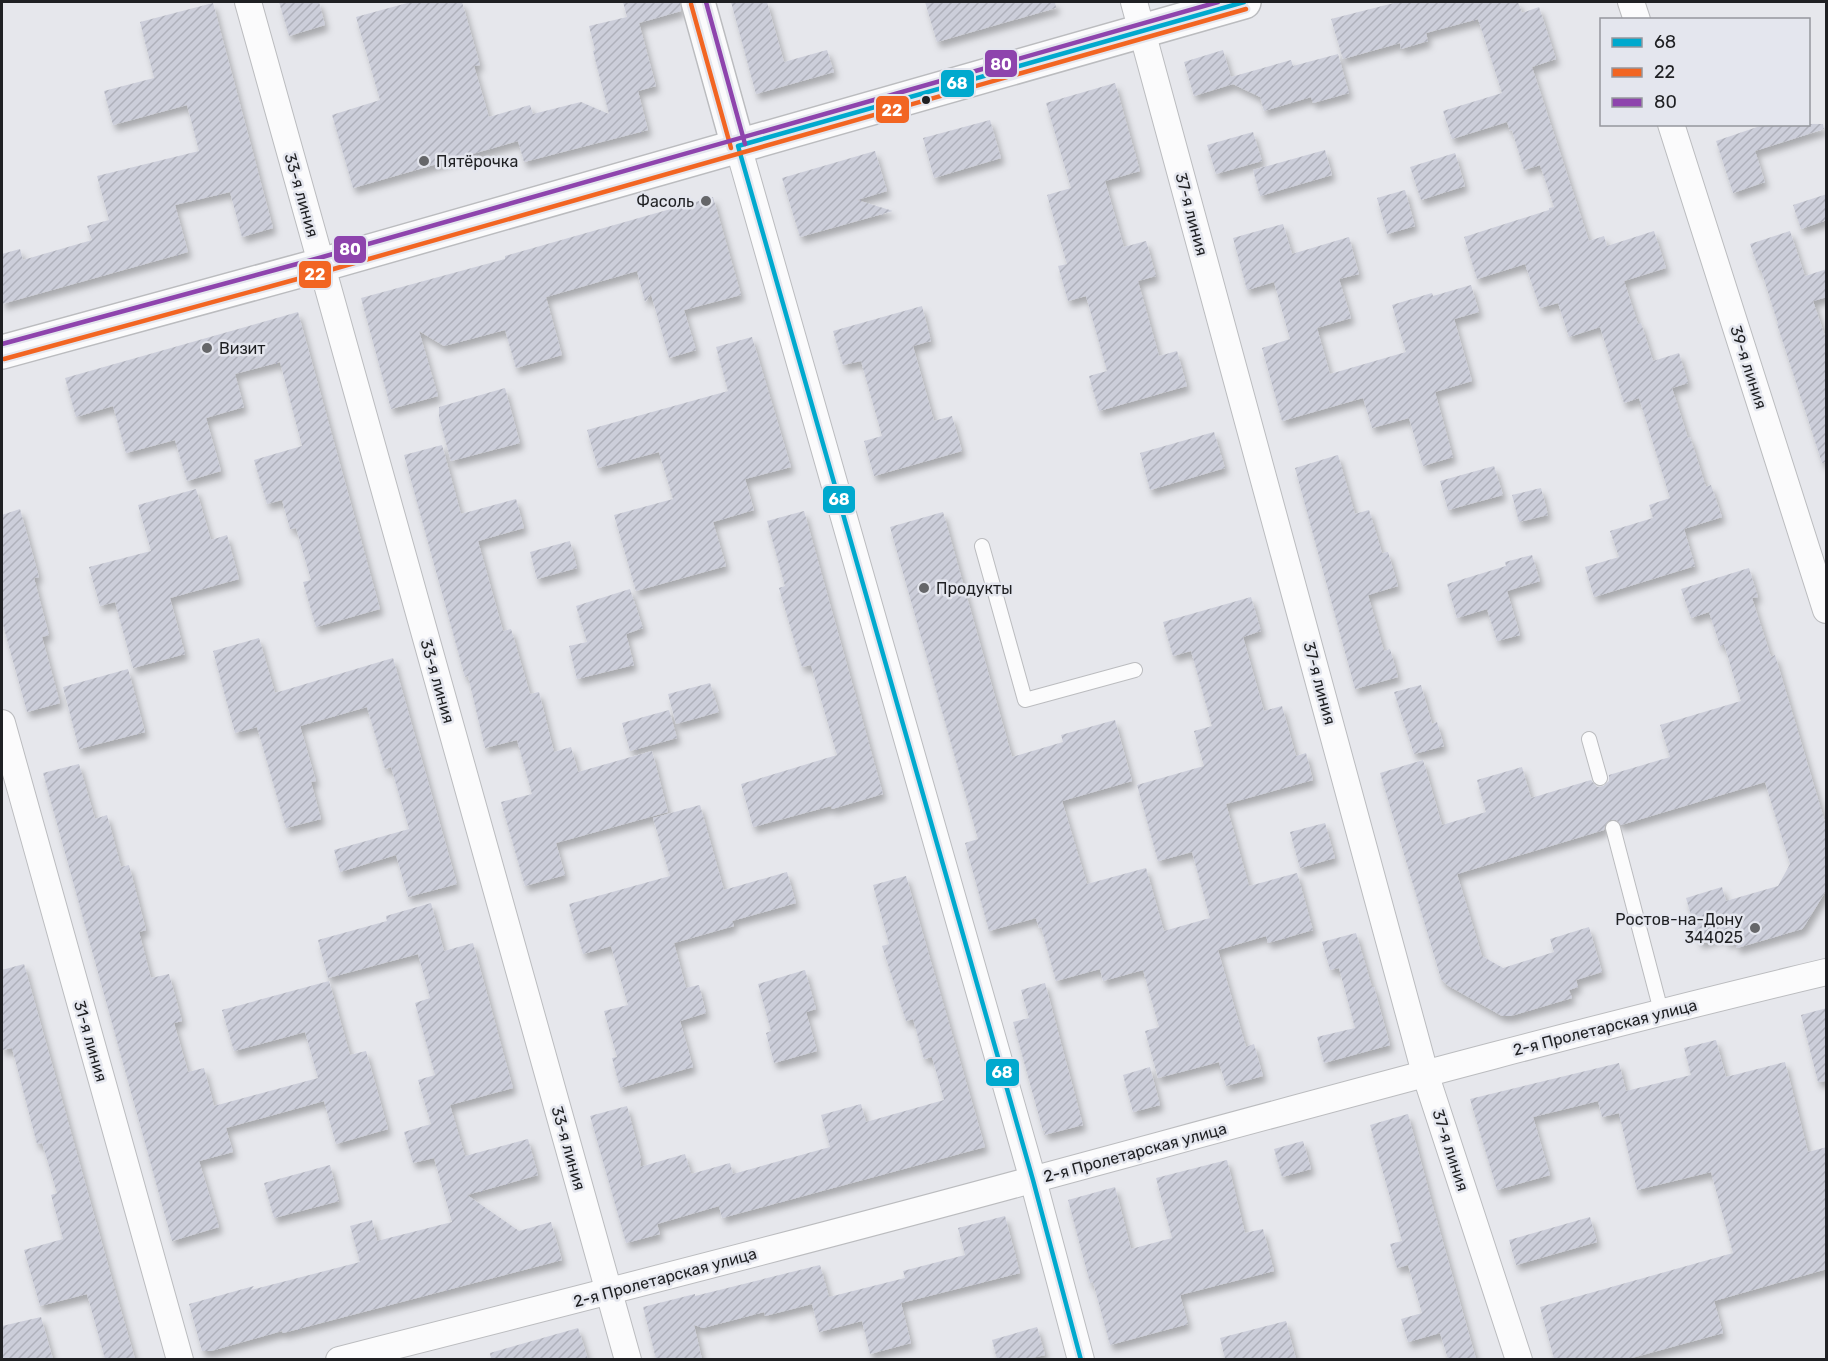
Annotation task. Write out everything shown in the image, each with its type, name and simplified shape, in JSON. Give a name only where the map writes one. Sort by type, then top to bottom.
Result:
[{"type":"main road","points":[[698,2],[738,147]]},
{"type":"main road","points":[[2,352],[738,147],[1138,16],[1244,2]]},
{"type":"street","name":"33-я линия","points":[[248,2],[628,1359]]},
{"type":"street","points":[[1631,2],[1636,18]]},
{"type":"street","name":"37-я линия","points":[[1138,16],[1425,1072],[1519,1359]]},
{"type":"street","name":"39-я линия","points":[[1672,126],[1827,610]]},
{"type":"street","points":[[738,147],[1033,1180],[1081,1359]]},
{"type":"street","name":"31-я линия","points":[[2,723],[180,1359]]},
{"type":"street","name":"2-я Пролетарская улица","points":[[339,1359],[610,1292],[1033,1180],[1425,1072],[1661,1011],[1827,972]]},
{"type":"lane","points":[[982,546],[1025,700],[1135,670]]},
{"type":"lane","points":[[1589,739],[1600,778]]},
{"type":"lane","points":[[1613,828],[1661,1011]]},
{"type":"building","points":[[279,2],[319,2],[325,25],[289,36]]},
{"type":"building","points":[[411,2],[462,2],[480,65],[474,66],[489,117],[530,105],[533,114],[581,102],[609,114],[589,26],[627,17],[623,2],[680,2],[681,11],[639,23],[656,86],[638,91],[648,130],[524,162],[518,141],[353,188],[332,115],[380,100],[356,17]]},
{"type":"building","points":[[731,2],[767,2],[784,62],[827,50],[834,72],[756,94]]},
{"type":"building","points":[[925,2],[1055,2],[1056,8],[937,42]]},
{"type":"building","points":[[1398,2],[1518,2],[1522,13],[1539,7],[1556,59],[1532,67],[1589,241],[1604,236],[1607,246],[1654,231],[1666,268],[1624,281],[1653,361],[1679,353],[1688,383],[1672,388],[1706,487],[1711,485],[1722,517],[1684,529],[1695,566],[1594,597],[1585,567],[1619,557],[1610,531],[1653,518],[1649,505],[1670,498],[1639,398],[1624,403],[1600,327],[1569,337],[1558,303],[1540,308],[1525,264],[1477,279],[1464,237],[1554,207],[1540,165],[1524,170],[1512,130],[1510,131],[1507,122],[1452,139],[1443,111],[1502,93],[1478,19],[1426,33],[1428,41],[1401,49],[1400,43],[1343,59],[1331,19]]},
{"type":"building","points":[[213,3],[273,228],[242,237],[230,192],[175,205],[188,252],[2,304],[2,254],[20,249],[23,260],[92,240],[87,226],[109,220],[97,176],[199,151],[187,105],[113,125],[104,91],[154,78],[140,22]]},
{"type":"building","points":[[1223,50],[1231,77],[1291,60],[1293,66],[1338,54],[1349,93],[1313,103],[1311,97],[1264,111],[1260,97],[1233,84],[1194,96],[1184,62]]},
{"type":"building","points":[[1115,83],[1140,171],[1105,181],[1124,247],[1146,241],[1156,276],[1138,281],[1159,356],[1177,351],[1187,386],[1099,411],[1089,376],[1107,371],[1086,296],[1068,301],[1058,266],[1067,264],[1047,195],[1071,188],[1046,103]]},
{"type":"building","points":[[990,120],[1001,158],[934,178],[923,138]]},
{"type":"building","points":[[1823,124],[1824,129],[1755,151],[1765,182],[1733,193],[1716,141],[1760,126]]},
{"type":"building","points":[[1253,132],[1262,161],[1216,174],[1207,145]]},
{"type":"building","points":[[1325,150],[1332,175],[1260,196],[1253,170]]},
{"type":"building","points":[[875,151],[887,191],[857,200],[893,211],[800,237],[782,178]]},
{"type":"building","points":[[1455,153],[1465,186],[1421,200],[1410,167]]},
{"type":"building","points":[[1405,190],[1415,226],[1387,234],[1377,198]]},
{"type":"building","points":[[1827,194],[1827,220],[1801,229],[1793,205]]},
{"type":"building","points":[[713,197],[741,295],[684,310],[696,350],[669,358],[651,294],[645,302],[637,271],[546,297],[562,355],[516,368],[505,330],[444,346],[419,331],[438,396],[391,409],[361,298],[505,259],[505,256]]},
{"type":"building","points":[[1283,224],[1292,254],[1349,237],[1359,274],[1339,279],[1351,318],[1317,328],[1330,374],[1406,352],[1392,305],[1432,293],[1433,296],[1471,285],[1479,312],[1454,319],[1472,381],[1435,392],[1453,457],[1423,466],[1409,418],[1372,428],[1363,398],[1282,421],[1262,348],[1290,339],[1274,282],[1247,290],[1233,238]]},
{"type":"building","points":[[1790,231],[1805,276],[1827,269],[1827,297],[1813,301],[1827,342],[1827,462],[1822,463],[1761,270],[1759,270],[1750,244]]},
{"type":"building","points":[[922,306],[931,341],[913,346],[934,421],[952,416],[962,451],[874,476],[864,441],[882,436],[861,361],[843,365],[833,331]]},
{"type":"building","points":[[298,312],[380,609],[316,627],[303,582],[311,580],[296,528],[290,529],[282,500],[267,504],[254,460],[302,446],[280,362],[235,374],[244,407],[206,418],[221,471],[187,481],[175,440],[126,453],[113,406],[76,417],[65,378]]},
{"type":"building","points":[[752,337],[791,467],[745,479],[754,510],[713,522],[726,566],[636,591],[614,515],[673,499],[659,452],[598,468],[587,430],[728,391],[716,347]]},
{"type":"building","points":[[505,388],[520,443],[451,461],[439,417],[439,407]]},
{"type":"building","points":[[1214,432],[1225,468],[1150,490],[1140,453]]},
{"type":"building","points":[[442,445],[461,514],[516,499],[524,528],[478,541],[503,631],[511,629],[530,694],[539,692],[554,752],[571,747],[578,772],[652,751],[668,812],[556,843],[565,875],[525,886],[501,802],[532,794],[517,740],[485,748],[468,676],[465,677],[404,455]]},
{"type":"building","points":[[1338,455],[1355,514],[1369,510],[1382,553],[1388,552],[1398,586],[1368,595],[1384,651],[1390,649],[1398,677],[1355,689],[1295,468]]},
{"type":"building","points":[[1494,466],[1503,495],[1448,510],[1440,481]]},
{"type":"building","points":[[1541,488],[1548,515],[1519,522],[1512,495]]},
{"type":"building","points":[[196,489],[211,540],[227,535],[239,579],[170,598],[185,654],[133,668],[115,602],[100,606],[89,567],[151,551],[138,505]]},
{"type":"building","points":[[20,509],[39,577],[34,578],[49,635],[42,637],[60,703],[27,712],[2,621],[2,515]]},
{"type":"building","points":[[804,511],[883,794],[832,809],[831,806],[753,827],[741,784],[837,755],[811,665],[802,667],[779,588],[785,586],[767,521]]},
{"type":"building","points":[[943,512],[1012,757],[1063,742],[1061,735],[1115,720],[1132,781],[1062,801],[1087,884],[1146,868],[1164,931],[1210,918],[1192,852],[1158,861],[1137,785],[1204,766],[1194,731],[1212,726],[1191,651],[1173,656],[1163,622],[1251,597],[1261,631],[1243,637],[1264,711],[1282,706],[1296,756],[1306,753],[1313,780],[1226,804],[1249,886],[1297,873],[1313,930],[1268,943],[1266,936],[1218,950],[1246,1047],[1254,1044],[1263,1076],[1226,1086],[1219,1062],[1158,1078],[1145,1031],[1159,1027],[1143,970],[1103,981],[1100,969],[1056,981],[1041,927],[1039,928],[1036,918],[989,931],[965,843],[978,839],[890,527]]},
{"type":"building","points":[[570,541],[577,568],[537,579],[530,552]]},
{"type":"building","points":[[1532,555],[1540,581],[1507,591],[1520,635],[1497,641],[1487,609],[1457,618],[1447,584],[1506,566],[1505,562]]},
{"type":"building","points":[[1749,568],[1758,597],[1752,598],[1771,657],[1775,655],[1827,829],[1827,889],[1805,925],[1802,929],[1737,948],[1735,940],[1726,943],[1724,936],[1699,943],[1686,898],[1722,887],[1726,901],[1778,886],[1790,864],[1765,782],[1621,825],[1616,820],[1610,820],[1604,830],[1457,874],[1482,956],[1503,968],[1554,952],[1550,939],[1589,927],[1602,972],[1576,980],[1578,987],[1569,990],[1572,998],[1511,1016],[1502,1016],[1447,985],[1441,979],[1380,773],[1423,760],[1442,825],[1486,812],[1477,780],[1522,767],[1531,798],[1591,780],[1597,787],[1603,786],[1609,781],[1609,775],[1670,757],[1660,725],[1741,701],[1724,644],[1720,646],[1709,612],[1691,618],[1681,589]]},
{"type":"building","points":[[630,589],[643,628],[626,634],[634,665],[577,679],[569,646],[587,642],[576,606]]},
{"type":"building","points":[[259,638],[275,693],[393,658],[457,884],[408,897],[396,855],[340,872],[334,850],[409,829],[391,767],[385,769],[367,707],[300,726],[316,781],[311,782],[321,819],[286,828],[257,727],[235,733],[213,651]]},
{"type":"building","points":[[128,669],[145,732],[79,749],[63,687]]},
{"type":"building","points":[[710,683],[719,712],[676,724],[668,694]]},
{"type":"building","points":[[1421,685],[1432,724],[1437,722],[1444,746],[1414,754],[1394,692]]},
{"type":"building","points":[[669,710],[677,738],[630,751],[622,723]]},
{"type":"building","points":[[79,764],[95,819],[107,815],[121,867],[129,865],[146,930],[139,932],[151,978],[169,974],[182,1021],[174,1023],[188,1072],[204,1068],[214,1106],[318,1078],[305,1032],[234,1051],[222,1010],[329,981],[350,1055],[366,1051],[388,1129],[336,1144],[324,1101],[226,1128],[233,1152],[199,1161],[219,1227],[172,1241],[43,773]]},
{"type":"building","points":[[700,805],[724,890],[787,872],[796,903],[732,921],[734,926],[674,943],[686,988],[699,985],[706,1013],[680,1021],[693,1067],[620,1088],[612,1058],[617,1057],[604,1011],[628,1005],[611,946],[583,954],[569,904],[670,876],[653,818]]},
{"type":"building","points":[[1325,823],[1335,858],[1300,868],[1290,832]]},
{"type":"building","points":[[906,876],[985,1147],[722,1218],[719,1206],[657,1224],[660,1234],[626,1243],[590,1116],[627,1106],[641,1159],[640,1167],[685,1154],[691,1174],[730,1163],[733,1174],[830,1147],[821,1115],[861,1104],[866,1122],[944,1100],[932,1057],[924,1059],[913,1019],[906,1021],[882,946],[889,944],[873,885]]},
{"type":"building","points":[[431,903],[444,951],[473,943],[513,1088],[450,1105],[465,1156],[528,1139],[538,1175],[467,1195],[519,1231],[551,1222],[562,1260],[283,1333],[282,1331],[211,1351],[202,1351],[189,1304],[254,1286],[251,1290],[360,1262],[350,1226],[372,1220],[377,1241],[452,1222],[434,1158],[413,1163],[404,1132],[431,1124],[418,1080],[435,1075],[415,1003],[430,998],[418,954],[328,978],[318,940],[387,921],[386,916]]},
{"type":"building","points":[[1356,933],[1390,1045],[1324,1063],[1317,1037],[1355,1028],[1339,968],[1330,970],[1322,942]]},
{"type":"building","points":[[24,964],[135,1359],[105,1359],[87,1294],[40,1306],[24,1250],[63,1239],[51,1195],[57,1193],[42,1143],[37,1144],[12,1048],[2,1050],[2,970]]},
{"type":"building","points":[[805,970],[816,1009],[806,1012],[817,1051],[774,1063],[766,1033],[771,1031],[758,984]]},
{"type":"building","points":[[1045,983],[1083,1125],[1044,1135],[1046,1130],[1043,1131],[1013,1022],[1029,1018],[1021,990]]},
{"type":"building","points":[[1827,1008],[1827,1081],[1818,1082],[1801,1015]]},
{"type":"building","points":[[1716,1040],[1726,1077],[1785,1062],[1808,1152],[1827,1147],[1827,1269],[1714,1301],[1723,1333],[1628,1359],[1554,1359],[1540,1307],[1733,1253],[1711,1172],[1637,1190],[1619,1113],[1602,1117],[1598,1101],[1533,1117],[1550,1175],[1497,1190],[1470,1099],[1619,1063],[1626,1091],[1691,1075],[1684,1048]]},
{"type":"building","points":[[1150,1067],[1160,1105],[1133,1112],[1123,1075]]},
{"type":"building","points":[[1408,1114],[1476,1359],[1448,1359],[1440,1333],[1408,1342],[1401,1319],[1422,1313],[1408,1265],[1397,1268],[1390,1244],[1402,1241],[1370,1125]]},
{"type":"building","points":[[1303,1141],[1311,1169],[1282,1177],[1274,1149]]},
{"type":"building","points":[[1227,1160],[1245,1233],[1263,1229],[1274,1271],[1180,1295],[1188,1324],[1110,1345],[1093,1282],[1090,1283],[1068,1200],[1115,1187],[1131,1249],[1172,1238],[1156,1178]]},
{"type":"building","points":[[330,1165],[339,1201],[274,1218],[264,1183]]},
{"type":"building","points":[[1005,1216],[1020,1273],[901,1303],[911,1343],[870,1354],[862,1321],[819,1332],[812,1304],[765,1316],[764,1312],[703,1328],[694,1325],[702,1359],[656,1359],[643,1307],[820,1265],[829,1297],[905,1278],[903,1271],[965,1255],[958,1228]]},
{"type":"building","points":[[1590,1217],[1597,1242],[1516,1265],[1509,1240]]},
{"type":"building","points":[[41,1317],[53,1359],[2,1359],[2,1326]]},
{"type":"building","points":[[1286,1321],[1296,1359],[1225,1359],[1220,1338]]},
{"type":"building","points":[[1037,1327],[1045,1355],[1027,1359],[997,1359],[992,1340]]},
{"type":"building","points":[[578,1328],[588,1359],[491,1359],[490,1353]]},
{"type":"transit line","name":"80","points":[[706,2],[745,144]]},
{"type":"transit line","name":"80","points":[[2,344],[319,258],[1218,2]]},
{"type":"transit line","name":"68","points":[[1081,1360],[1033,1180],[738,146],[1244,2]]},
{"type":"transit line","name":"22","points":[[691,4],[731,148]]},
{"type":"transit line","name":"22","points":[[4,359],[323,272],[1246,9]]},
{"type":"place","name":"Пятёрочка","points":[[424,161]]},
{"type":"place","name":"Фасоль","points":[[706,201]]},
{"type":"place","name":"Визит","points":[[207,348]]},
{"type":"place","name":"Продукты","points":[[924,588]]},
{"type":"place","name":"Ростов-на-Дону 344025","points":[[1755,928]]}]
